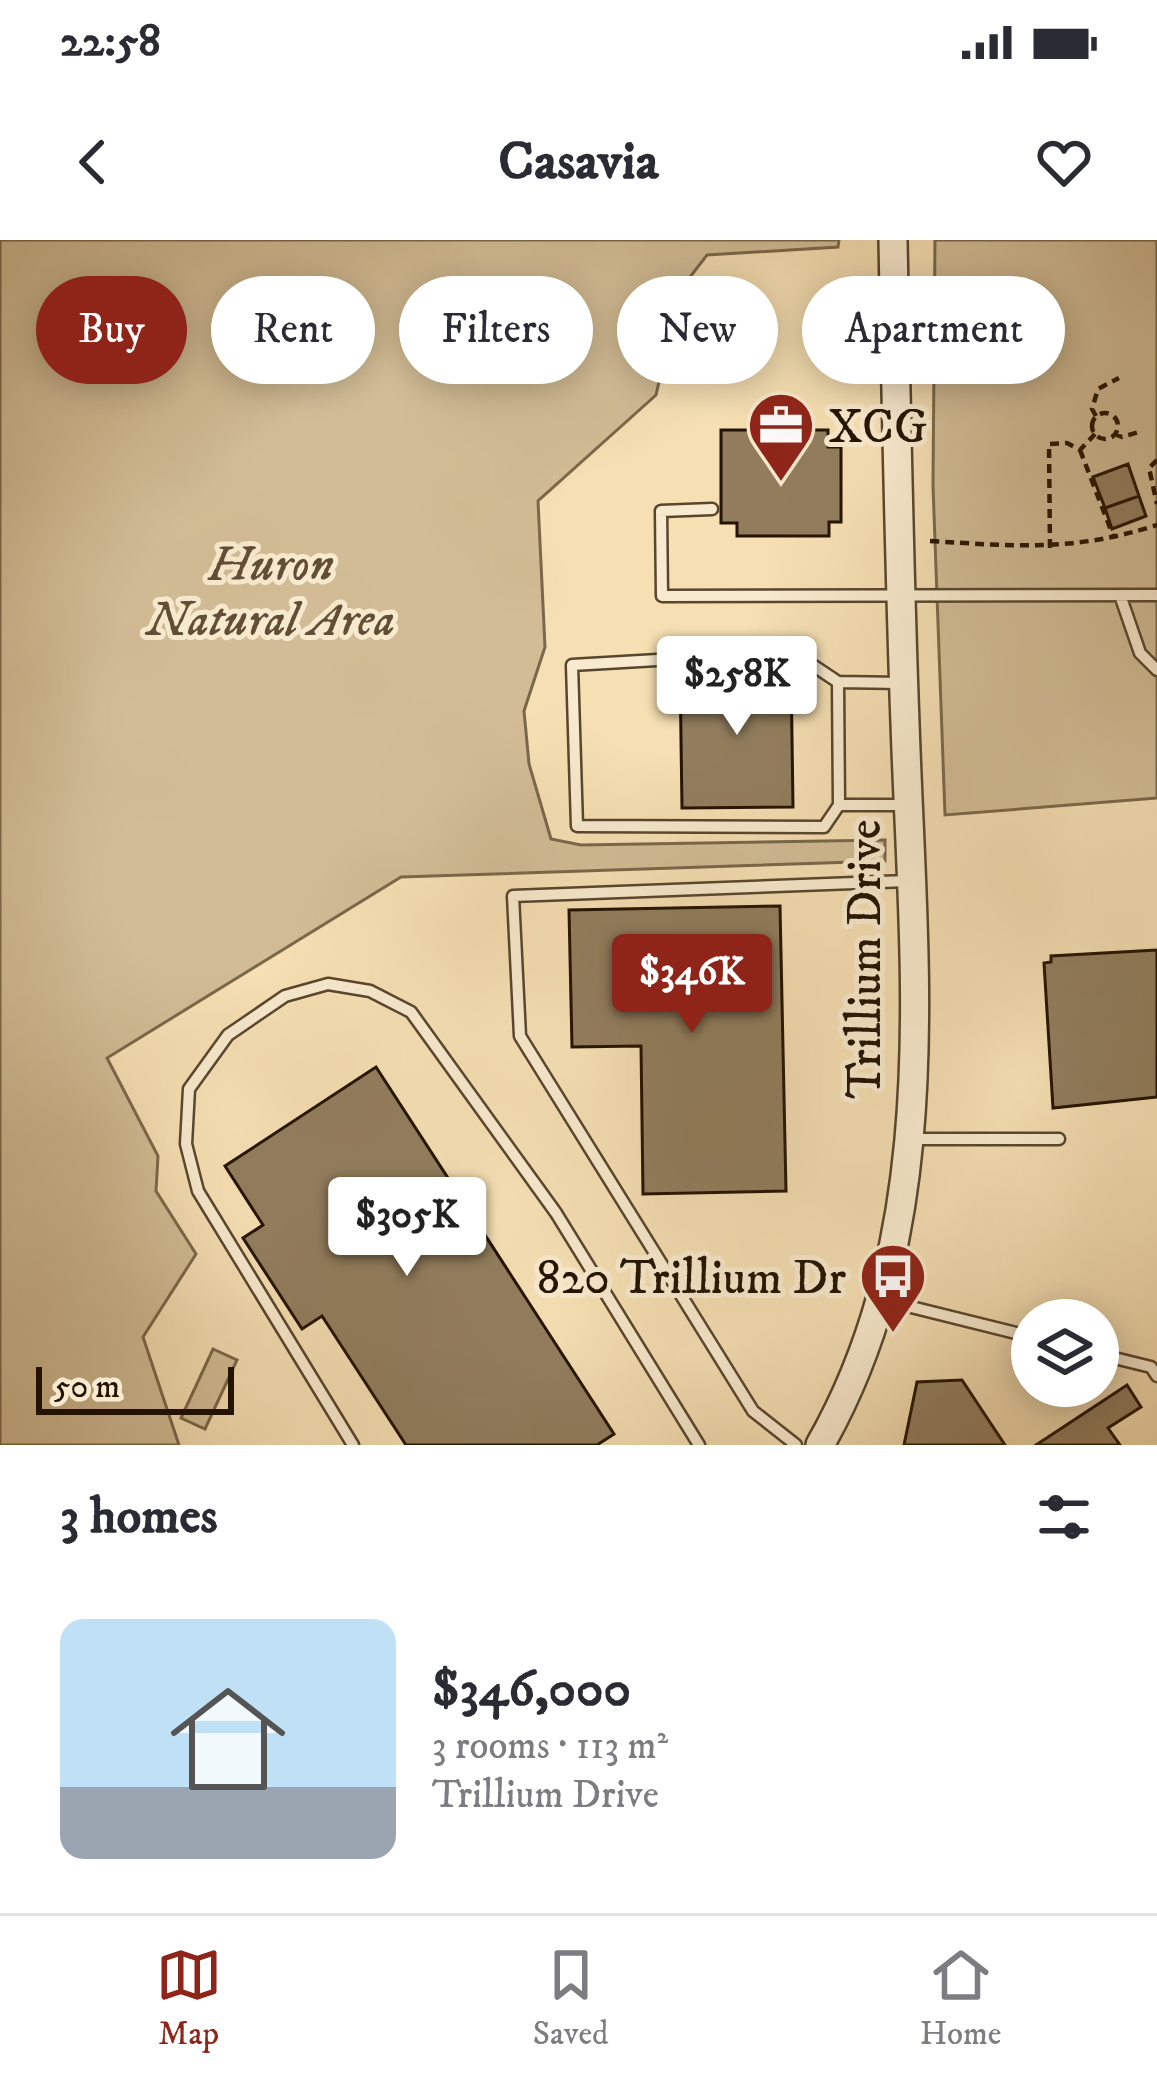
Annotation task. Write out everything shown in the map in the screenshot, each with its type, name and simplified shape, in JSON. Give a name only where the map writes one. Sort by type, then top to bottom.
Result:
[{"type":"street","name":"Trillium Drive","points":[[820,1445],[883,1300],[905,1198],[915,1024],[893,240]]},
{"type":"lane","points":[[712,509],[661,511],[662,596],[1157,596]]},
{"type":"lane","points":[[1120,595],[1140,653],[1157,670]]},
{"type":"lane","points":[[838,682],[839,805],[824,827],[578,826],[572,665],[793,652],[838,682],[904,682]]},
{"type":"lane","points":[[839,805],[908,805]]},
{"type":"lane","points":[[796,1445],[753,1411],[520,1036],[513,896],[910,881]]},
{"type":"lane","points":[[353,1445],[198,1191],[186,1144],[189,1089],[228,1035],[285,996],[328,984],[370,991],[411,1012],[556,1213],[699,1445]]},
{"type":"lane","points":[[908,1138],[1059,1139]]},
{"type":"lane","points":[[883,1300],[1011,1332]]},
{"type":"lane","points":[[1119,1359],[1150,1367],[1157,1376]]},
{"type":"path","points":[[1096,416],[1092,409],[1098,389],[1119,378]]},
{"type":"path","points":[[1114,434],[1115,418],[1106,413],[1096,416],[1092,425],[1103,439],[1139,432]]},
{"type":"path","points":[[1080,450],[1095,434]]},
{"type":"path","points":[[1050,548],[1049,444],[1067,443],[1080,450],[1114,538]]},
{"type":"path","points":[[1157,460],[1149,468],[1157,504]]},
{"type":"path","points":[[930,542],[1050,548],[1114,538],[1157,525]]},
{"type":"green space","name":"Huron Natural Area","points":[[0,240],[839,240],[838,247],[707,255],[691,276],[617,276],[617,384],[659,384],[656,395],[538,501],[545,647],[524,711],[529,764],[551,839],[581,845],[885,840],[885,861],[401,877],[107,1058],[158,1156],[156,1191],[196,1254],[143,1337],[179,1445],[0,1445]]},
{"type":"green space","points":[[935,240],[1157,240],[1157,798],[945,815],[934,384],[1065,384],[1065,276],[935,276]]},
{"type":"green space","points":[[213,1349],[237,1360],[205,1429],[181,1418]]},
{"type":"building","name":"XCG","points":[[721,430],[828,430],[828,447],[841,447],[841,522],[829,522],[829,536],[737,536],[737,523],[721,523]]},
{"type":"building","points":[[1128,464],[1139,496],[1105,508],[1093,477]]},
{"type":"building","points":[[1139,496],[1146,516],[1112,529],[1105,508]]},
{"type":"building","points":[[791,667],[793,807],[682,808],[680,669]]},
{"type":"building","points":[[780,906],[786,1191],[643,1194],[641,1046],[572,1047],[569,910]]},
{"type":"building","points":[[1157,950],[1157,1097],[1053,1108],[1044,963],[1051,962],[1051,956]]},
{"type":"building","points":[[376,1067],[614,1434],[597,1445],[406,1445],[322,1316],[302,1329],[243,1238],[263,1225],[225,1166]]},
{"type":"building","points":[[962,1380],[1005,1445],[904,1445],[917,1382]]},
{"type":"building","points":[[1127,1385],[1141,1407],[1108,1428],[1120,1445],[1036,1445],[1094,1407],[1119,1407],[1119,1390]]},
{"type":"place","name":"XCG","points":[[781,484]]},
{"type":"place","name":"820 Trillium Dr","points":[[893,1335]]}]
